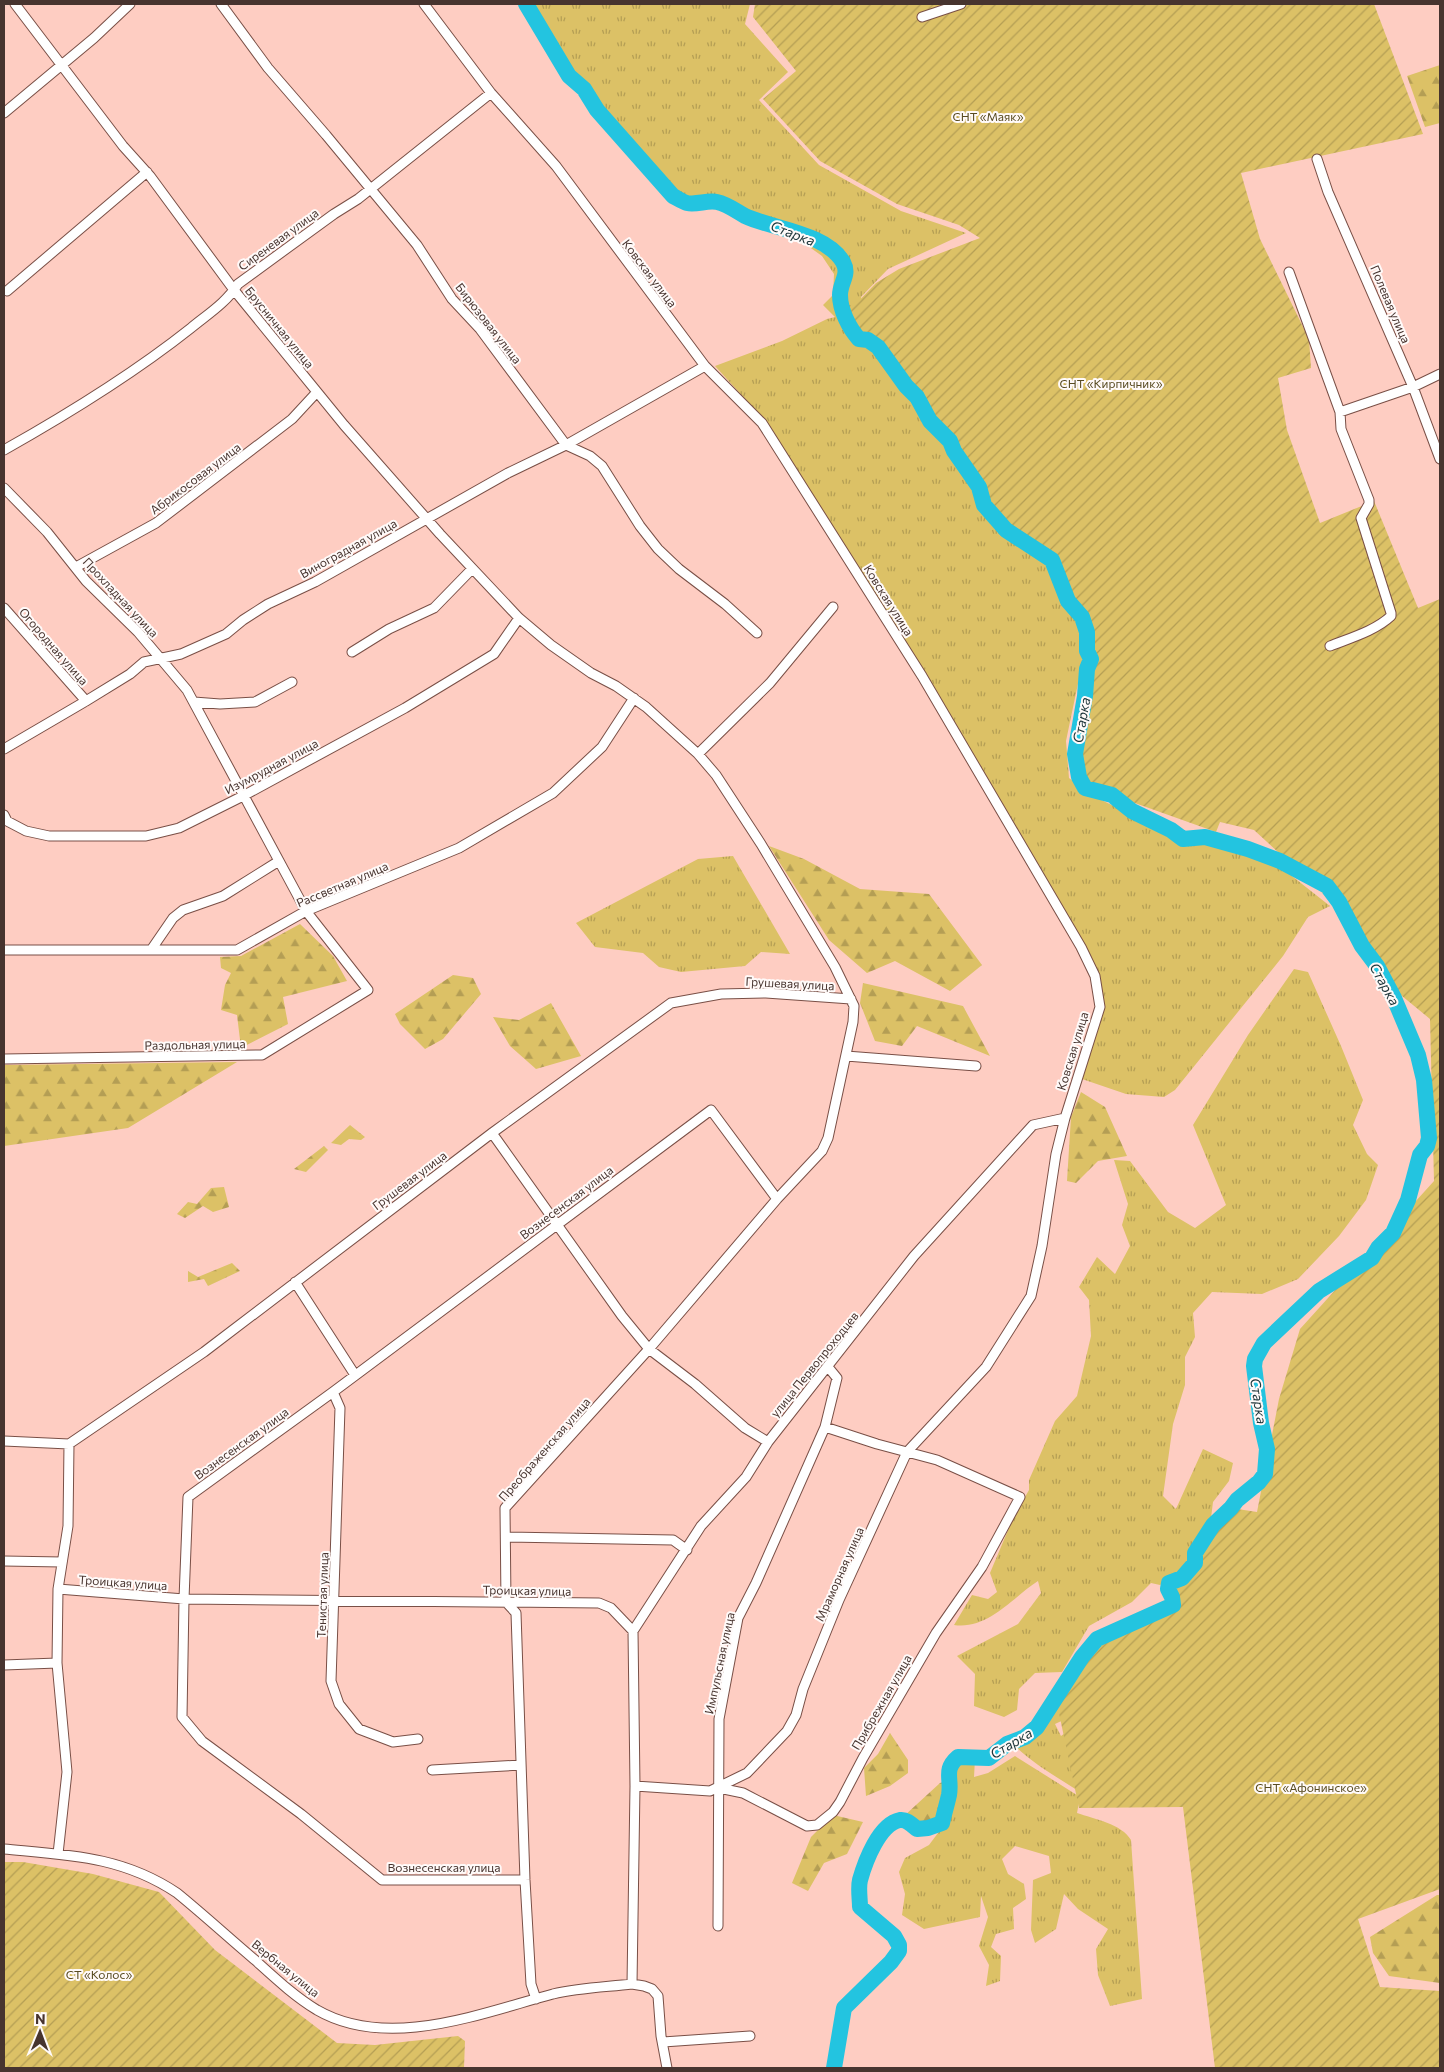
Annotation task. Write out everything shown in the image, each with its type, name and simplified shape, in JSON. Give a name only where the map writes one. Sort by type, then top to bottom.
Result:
[{"type":"street","name":"Брусничная улица","points":[[15,4],[123,146],[147,172],[234,290],[317,392],[472,569],[519,618],[551,645],[591,673],[634,698],[698,754]]},
{"type":"street","points":[[4,113],[94,38],[130,4]]},
{"type":"street","name":"Бирюзовая улица","points":[[221,4],[268,68],[417,245],[452,299],[480,329],[566,445],[590,456],[602,466],[640,526],[658,549],[679,569],[725,604],[758,633]]},
{"type":"street","name":"Ковская улица","points":[[424,4],[490,93],[556,166],[705,366],[762,423],[922,676],[1081,947],[1095,976],[1100,1006],[1065,1118],[1056,1154],[1042,1246],[1031,1296]]},
{"type":"street","points":[[922,17],[961,4]]},
{"type":"street","name":"Сиреневая улица","points":[[4,450],[53,422],[171,344],[227,300],[238,284],[370,189],[490,93]]},
{"type":"street","name":"Полевая улица","points":[[1318,159],[1328,192],[1413,387],[1440,459]]},
{"type":"street","points":[[7,291],[147,172]]},
{"type":"street","points":[[1289,272],[1340,412],[1341,429],[1369,500],[1369,504],[1361,518],[1391,616],[1365,632],[1330,646]]},
{"type":"street","name":"Виноградная улица","points":[[4,748],[130,674],[144,662],[181,654],[226,634],[243,620],[268,604],[315,582],[387,543],[408,528],[428,519],[508,473],[566,445],[705,366]]},
{"type":"street","points":[[1340,412],[1413,387],[1440,374]]},
{"type":"street","name":"Абрикосовая улица","points":[[76,567],[156,523],[292,419],[317,392]]},
{"type":"street","name":"Прохладная улица","points":[[4,488],[47,532],[86,581],[138,632],[187,690],[306,911],[368,990]]},
{"type":"street","points":[[352,652],[390,629],[434,608],[472,569]]},
{"type":"street","points":[[698,754],[770,683],[833,607]]},
{"type":"street","name":"Огородная улица","points":[[4,608],[86,701]]},
{"type":"street","name":"Изумрудная улица","points":[[4,815],[8,821],[26,831],[49,836],[146,836],[178,828],[244,796],[405,708],[494,654],[519,618]]},
{"type":"street","points":[[194,702],[220,704],[255,702],[292,682]]},
{"type":"street","name":"Рассветная улица","points":[[4,950],[237,950],[306,911],[459,848],[554,793],[602,747],[634,698]]},
{"type":"street","name":"Преображенская улица","points":[[536,2000],[531,1984],[525,1880],[516,1613],[506,1602],[506,1508],[650,1349],[777,1199],[822,1151],[828,1138],[853,1022],[854,1006],[835,967],[761,844],[745,822],[733,799],[698,754]]},
{"type":"street","points":[[151,950],[173,918],[183,910],[223,896],[279,861]]},
{"type":"street","name":"Раздольная улица","points":[[4,1059],[262,1055],[368,990]]},
{"type":"street","name":"Грушевая улица","points":[[69,1444],[204,1352],[492,1133],[671,1003],[721,994],[766,993],[850,999]]},
{"type":"street","points":[[846,1056],[976,1066]]},
{"type":"street","name":"Вознесенская улица","points":[[525,1880],[382,1880],[301,1814],[202,1741],[182,1716],[188,1496],[333,1392],[711,1110],[777,1199]]},
{"type":"street","name":"улица Первопроходцев","points":[[633,1631],[701,1526],[746,1477],[768,1442],[914,1256],[1033,1125],[1065,1118]]},
{"type":"street","points":[[492,1133],[622,1316],[650,1349],[695,1384],[745,1428],[768,1442]]},
{"type":"street","points":[[295,1282],[356,1375]]},
{"type":"street","name":"Мраморная улица","points":[[635,1786],[710,1791],[719,1788],[747,1773],[787,1730],[796,1715],[803,1689],[840,1600],[907,1452],[986,1367],[1031,1296]]},
{"type":"street","name":"Импульсная улица","points":[[718,1926],[719,1719],[738,1618],[756,1583],[825,1427],[837,1378],[828,1367]]},
{"type":"street","name":"Тенистая улица","points":[[333,1392],[340,1408],[331,1681],[339,1704],[360,1729],[393,1742],[418,1739]]},
{"type":"street","points":[[825,1427],[907,1452]]},
{"type":"street","points":[[4,1441],[69,1444],[68,1526],[58,1589],[57,1664],[67,1772],[58,1854]]},
{"type":"street","name":"Прибрежная улица","points":[[719,1788],[743,1793],[807,1826],[817,1825],[833,1812],[936,1633],[982,1567],[1020,1497],[937,1460],[907,1452]]},
{"type":"street","points":[[506,1537],[673,1540],[687,1550]]},
{"type":"street","points":[[4,1561],[62,1562]]},
{"type":"street","name":"Троицкая улица","points":[[58,1589],[184,1599],[599,1603],[611,1608],[633,1631]]},
{"type":"street","points":[[632,1984],[635,1786],[633,1631]]},
{"type":"street","points":[[4,1665],[57,1664]]},
{"type":"street","points":[[432,1770],[521,1765]]},
{"type":"street","name":"Вербная улица","points":[[4,1849],[112,1862],[158,1880],[192,1906],[294,1994],[318,2010],[353,2024],[380,2028],[408,2028],[468,2018],[554,1994],[632,1984],[644,1986],[658,1996],[663,2042]]},
{"type":"street","points":[[668,2068],[663,2042],[750,2036]]},
{"type":"green space","points":[[534,4],[750,4],[745,24],[788,72],[759,100],[819,165],[901,211],[966,233],[888,269],[861,297],[867,329],[890,343],[884,359],[904,388],[916,399],[928,421],[948,442],[952,452],[977,488],[981,505],[1005,532],[1051,561],[1066,602],[1080,618],[1085,632],[1085,650],[1066,741],[1069,778],[1091,795],[1151,824],[1182,843],[1205,841],[1283,869],[1330,906],[1308,917],[1283,956],[1175,1090],[1164,1097],[1126,1094],[1082,1079],[1103,1008],[1099,973],[1076,931],[767,423],[715,366],[782,341],[835,317],[823,305],[833,295],[834,274],[822,256],[794,236],[740,220],[738,210],[718,200],[687,200],[675,194],[599,108],[571,67]]},
{"type":"green space","points":[[755,4],[1374,4],[1423,134],[1241,173],[1260,239],[1309,339],[1311,368],[1278,378],[1287,430],[1320,523],[1374,501],[1418,608],[1440,599],[1440,1889],[1358,1919],[1380,1987],[1440,1991],[1440,2068],[1215,2068],[1183,1807],[1079,1808],[1056,1699],[1082,1657],[1097,1639],[1172,1605],[1172,1597],[1168,1589],[1169,1583],[1182,1578],[1195,1563],[1195,1553],[1213,1525],[1231,1508],[1257,1512],[1279,1399],[1300,1329],[1434,1181],[1430,1019],[1385,982],[1339,908],[1254,830],[1220,822],[1216,832],[1132,802],[1132,811],[1112,795],[1085,788],[1079,777],[1075,754],[1085,696],[1087,669],[1091,659],[1087,651],[1087,632],[1082,617],[1068,601],[1052,560],[1006,530],[984,505],[979,487],[954,451],[950,441],[930,421],[918,397],[906,386],[878,347],[868,340],[859,339],[850,330],[846,314],[876,283],[899,269],[980,238],[959,225],[897,204],[820,161],[763,99],[796,71],[753,17]]},
{"type":"green space","points":[[1440,65],[1440,123],[1425,127],[1407,76]]},
{"type":"green space","points":[[769,846],[804,859],[860,889],[929,894],[982,965],[950,991],[895,961],[867,973],[829,940]]},
{"type":"green space","points":[[733,856],[790,954],[761,952],[745,966],[681,972],[659,967],[643,953],[595,947],[576,923],[698,859]]},
{"type":"green space","points":[[300,924],[333,956],[347,981],[283,997],[288,1024],[241,1048],[237,1015],[221,1010],[225,985],[231,973],[221,968],[220,957],[241,956]]},
{"type":"green space","points":[[1294,969],[1308,972],[1363,1100],[1353,1125],[1367,1154],[1378,1165],[1366,1200],[1339,1236],[1298,1279],[1262,1294],[1212,1292],[1193,1313],[1195,1337],[1185,1357],[1185,1385],[1173,1424],[1163,1496],[1176,1509],[1203,1449],[1233,1463],[1229,1481],[1213,1502],[1211,1518],[1190,1552],[1192,1560],[1179,1573],[1160,1585],[1151,1583],[1132,1602],[1089,1626],[1062,1672],[1035,1673],[1019,1689],[1017,1710],[1004,1717],[974,1706],[975,1674],[957,1656],[1018,1624],[1041,1593],[1038,1581],[989,1617],[966,1625],[954,1625],[972,1595],[988,1599],[997,1592],[990,1573],[1014,1516],[1029,1490],[1029,1480],[1055,1421],[1077,1396],[1091,1336],[1089,1300],[1079,1287],[1097,1257],[1115,1274],[1130,1246],[1122,1225],[1128,1204],[1114,1160],[1130,1161],[1168,1212],[1195,1228],[1226,1205],[1193,1125],[1248,1035]]},
{"type":"green space","points":[[453,975],[473,978],[481,994],[443,1039],[425,1049],[400,1024],[395,1014]]},
{"type":"green space","points":[[863,983],[963,1006],[990,1056],[917,1026],[902,1046],[875,1041],[860,1003]]},
{"type":"green space","points":[[551,1003],[581,1056],[536,1069],[510,1046],[493,1017],[519,1020]]},
{"type":"green space","points":[[237,1062],[128,1128],[4,1146],[4,1065]]},
{"type":"green space","points":[[1081,1092],[1105,1107],[1127,1156],[1098,1161],[1076,1183],[1067,1181],[1071,1117]]},
{"type":"green space","points":[[350,1125],[365,1137],[361,1140],[349,1139],[341,1145],[331,1143]]},
{"type":"green space","points":[[324,1146],[328,1150],[306,1172],[294,1169]]},
{"type":"green space","points":[[224,1187],[229,1207],[213,1212],[203,1206],[185,1218],[177,1214],[188,1202],[197,1204],[211,1188]]},
{"type":"green space","points":[[232,1263],[240,1271],[208,1286],[204,1279],[188,1282],[188,1271],[198,1277]]},
{"type":"green space","points":[[1068,1701],[1072,1716],[1055,1724],[1061,1736],[1069,1730],[1080,1792],[1037,1764],[1013,1744],[1039,1731],[1056,1704]]},
{"type":"green space","points":[[890,1733],[908,1760],[908,1773],[890,1786],[866,1796],[864,1768],[878,1754]]},
{"type":"green space","points":[[1015,1756],[1080,1797],[1077,1813],[1114,1826],[1127,1834],[1131,1840],[1142,1999],[1110,2006],[1098,1975],[1096,1949],[1108,1929],[1078,1909],[1064,1894],[1056,1929],[1035,1943],[1031,1930],[1033,1880],[1051,1873],[1049,1856],[1015,1846],[1002,1859],[1008,1874],[1024,1884],[1026,1899],[1013,1908],[1014,1929],[996,1934],[991,1947],[1001,1956],[1000,1981],[986,1986],[989,1965],[979,1946],[988,1917],[981,1896],[980,1917],[924,1929],[902,1915],[905,1894],[899,1872],[905,1858],[929,1845],[944,1825],[954,1789],[950,1772],[952,1764],[958,1759],[975,1759],[974,1777],[988,1773]]},
{"type":"green space","points":[[946,1781],[948,1792],[941,1822],[917,1827],[904,1816],[940,1783]]},
{"type":"green space","points":[[833,1815],[863,1822],[847,1854],[824,1863],[808,1891],[792,1883],[811,1837]]},
{"type":"green space","name":"СТ «Колос»","points":[[4,1862],[23,1862],[93,1874],[159,1892],[215,1950],[337,2043],[375,2045],[458,2036],[465,2041],[464,2068],[4,2068]]},
{"type":"green space","points":[[1437,1895],[1440,1895],[1440,1983],[1389,1976],[1373,1953],[1370,1937]]},
{"type":"waterway","name":"Старка","points":[[526,4],[569,76],[584,89],[597,110],[673,196],[687,203],[721,203],[757,221],[812,238],[835,252],[845,267],[845,275],[840,290],[840,301],[843,313],[852,330],[859,339],[868,340],[878,347],[906,386],[917,397],[930,421],[950,441],[954,451],[979,487],[984,505],[1006,530],[1052,560],[1068,601],[1082,617],[1087,632],[1087,651],[1091,659],[1087,669],[1085,696],[1075,754],[1079,777],[1085,788],[1112,795],[1132,811],[1171,830],[1183,839],[1205,837],[1248,849],[1280,861],[1327,886],[1339,902],[1362,946],[1377,966],[1394,998],[1418,1055],[1424,1080],[1429,1138],[1427,1146],[1420,1155],[1408,1200],[1393,1233],[1378,1248],[1372,1258],[1319,1291],[1264,1343],[1255,1359],[1254,1366],[1261,1423],[1267,1449],[1265,1474],[1259,1482],[1237,1500],[1213,1525],[1195,1553],[1195,1563],[1182,1578],[1169,1583],[1168,1589],[1173,1605],[1097,1639],[1082,1657],[1037,1727],[1025,1737],[1007,1744],[989,1758],[958,1757],[949,1770],[950,1789],[942,1823],[928,1828],[917,1829],[907,1821],[900,1820],[892,1823],[879,1836],[865,1864],[860,1880],[860,1907],[894,1936],[899,1945],[899,1951],[891,1962],[844,2008],[834,2068]]},
{"type":"park label","name":"СНТ «Маяк»","points":[[988,116]]},
{"type":"park label","name":"СНТ «Кирпичник»","points":[[1111,383]]},
{"type":"park label","name":"СНТ «Афонинское»","points":[[1311,1787]]}]
